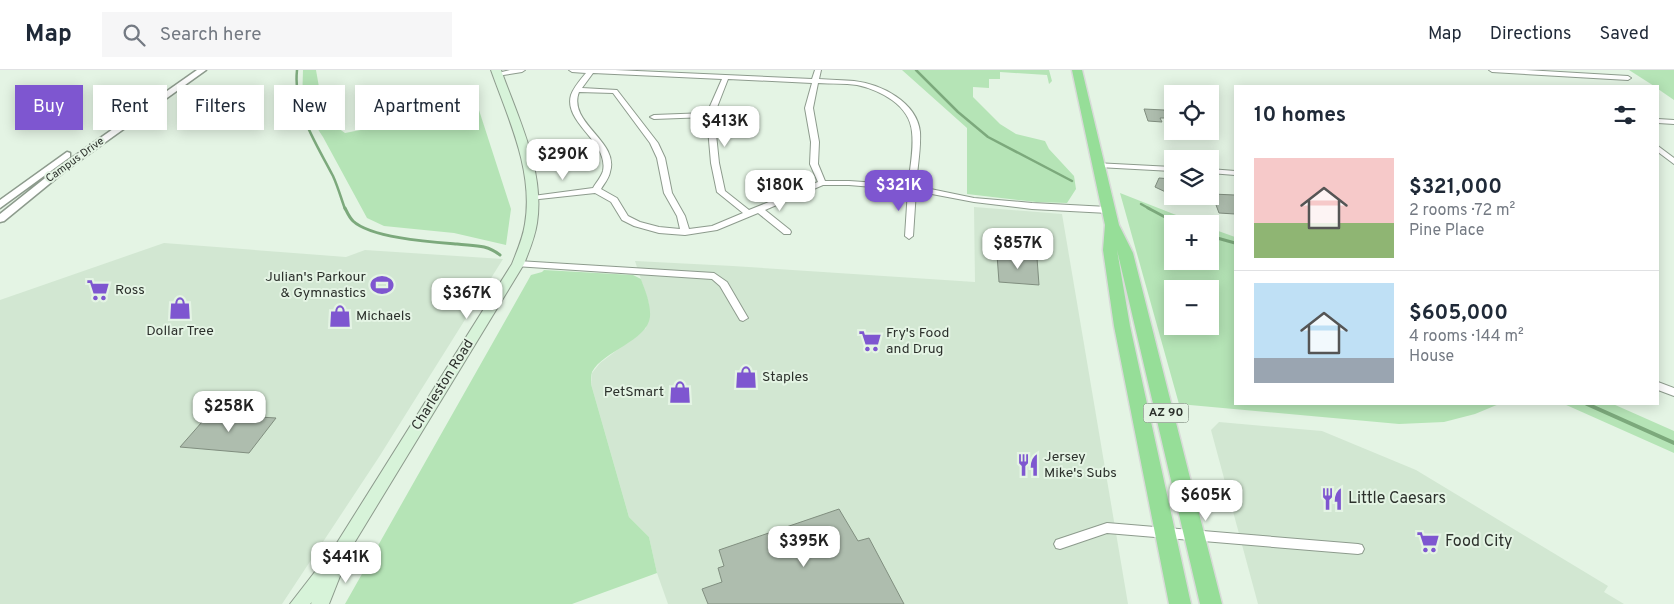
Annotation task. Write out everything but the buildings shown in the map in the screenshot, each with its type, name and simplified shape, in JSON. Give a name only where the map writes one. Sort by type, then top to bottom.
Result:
[{"type":"highway","name":"AZ 90","points":[[1077,70],[1110,217],[1126,253],[1211,604]]},
{"type":"highway","name":"AZ 90","points":[[1110,217],[1110,250],[1122,326],[1180,604]]},
{"type":"main road","name":"Charleston Road","points":[[299,604],[341,552],[518,264],[528,240],[533,198],[528,169],[497,72]]},
{"type":"main road","name":"Charleston Road","points":[[320,604],[341,552]]},
{"type":"street","name":"Campus Drive","points":[[0,205],[58,161],[190,70]]},
{"type":"street","name":"Campus Drive","points":[[0,219],[62,169],[202,70]]},
{"type":"street","points":[[497,72],[522,70]]},
{"type":"street","points":[[572,70],[856,83],[874,87],[886,93],[908,112],[915,122],[916,132],[909,236]]},
{"type":"street","points":[[818,70],[809,108],[815,142],[814,164],[822,183]]},
{"type":"street","points":[[1492,70],[1628,78]]},
{"type":"street","points":[[591,71],[574,97],[574,105],[585,126],[602,147],[607,162],[607,171],[596,190]]},
{"type":"street","points":[[726,77],[710,115],[715,163],[720,192],[749,214]]},
{"type":"street","points":[[578,90],[614,91],[654,143],[661,158],[668,193],[681,216],[685,232]]},
{"type":"street","points":[[654,117],[710,115]]},
{"type":"street","points":[[1659,121],[1674,122]]},
{"type":"street","points":[[1659,149],[1674,162]]},
{"type":"street","points":[[1098,165],[1164,169]]},
{"type":"street","points":[[1219,172],[1234,173]]},
{"type":"street","points":[[533,198],[596,190],[614,200],[625,218],[637,224],[659,230],[685,232],[714,228],[822,183],[849,182],[912,188],[974,200],[1110,217]]},
{"type":"street","points":[[758,209],[787,232]]},
{"type":"street","points":[[518,264],[714,276],[724,284],[744,318]]},
{"type":"street","points":[[1659,386],[1674,392]]},
{"type":"street","points":[[1060,544],[1108,528],[1358,549]]},
{"type":"shaded area","points":[[974,207],[1062,214],[1128,604],[668,604],[657,573],[649,537],[629,517],[591,384],[592,373],[600,363],[646,328],[649,304],[635,261],[975,282]]},
{"type":"shaded area","points":[[164,243],[346,257],[365,250],[503,259],[379,457],[282,604],[0,604],[0,300]]},
{"type":"shaded area","points":[[1219,422],[1322,431],[1416,470],[1608,586],[1604,592],[1624,604],[1258,604],[1211,430]]},
{"type":"green space","points":[[303,70],[316,70],[319,85],[303,85]]},
{"type":"green space","points":[[902,70],[1049,70],[1052,81],[1049,84],[1047,75],[1000,72],[1000,79],[989,79],[989,88],[973,87],[973,97],[1000,124],[1016,134],[1045,141],[1049,149],[1074,176],[1076,189],[1067,203],[1036,202],[967,194],[967,128]]},
{"type":"green space","points":[[1629,70],[1674,70],[1674,100],[1659,90],[1659,85],[1652,85]]},
{"type":"green space","points":[[479,110],[511,209],[506,245],[454,233],[384,226],[367,218],[318,130],[341,130],[345,133],[360,130],[479,130]]},
{"type":"green space","points":[[1120,193],[1176,215],[1164,215],[1164,270],[1219,270],[1219,231],[1234,237],[1234,405],[1497,405],[1475,414],[1444,422],[1399,424],[1179,404]]},
{"type":"green space","points":[[544,270],[633,275],[641,279],[650,307],[650,317],[647,325],[641,333],[598,365],[592,372],[591,384],[629,517],[649,537],[657,573],[572,604],[345,604],[531,275]]},
{"type":"green space","points":[[1566,405],[1615,405],[1674,431],[1674,453]]},
{"type":"waterway","points":[[297,70],[298,99],[302,112],[333,176],[345,209]]},
{"type":"waterway","points":[[916,70],[958,112],[988,137],[1072,181]]},
{"type":"waterway","points":[[1141,204],[1150,209]]},
{"type":"waterway","points":[[345,208],[353,221],[373,231],[418,240],[480,246],[495,251],[500,255]]},
{"type":"waterway","points":[[1148,208],[1164,217]]},
{"type":"waterway","points":[[1219,239],[1234,243]]},
{"type":"waterway","points":[[1589,405],[1674,443]]},
{"type":"place","name":"Julian's Parkour & Gymnastics","points":[[382,285]]},
{"type":"place","name":"Ross","points":[[98,290]]},
{"type":"place","name":"Dollar Tree","points":[[180,308]]},
{"type":"place","name":"Michaels","points":[[340,316]]},
{"type":"place","name":"Fry's Food and Drug","points":[[870,341]]},
{"type":"place","name":"Staples","points":[[746,377]]},
{"type":"place","name":"PetSmart","points":[[680,392]]},
{"type":"place","name":"Jersey Mike's Subs","points":[[1028,465]]},
{"type":"place","name":"Little Caesars","points":[[1332,499]]},
{"type":"place","name":"Food City","points":[[1428,542]]}]
